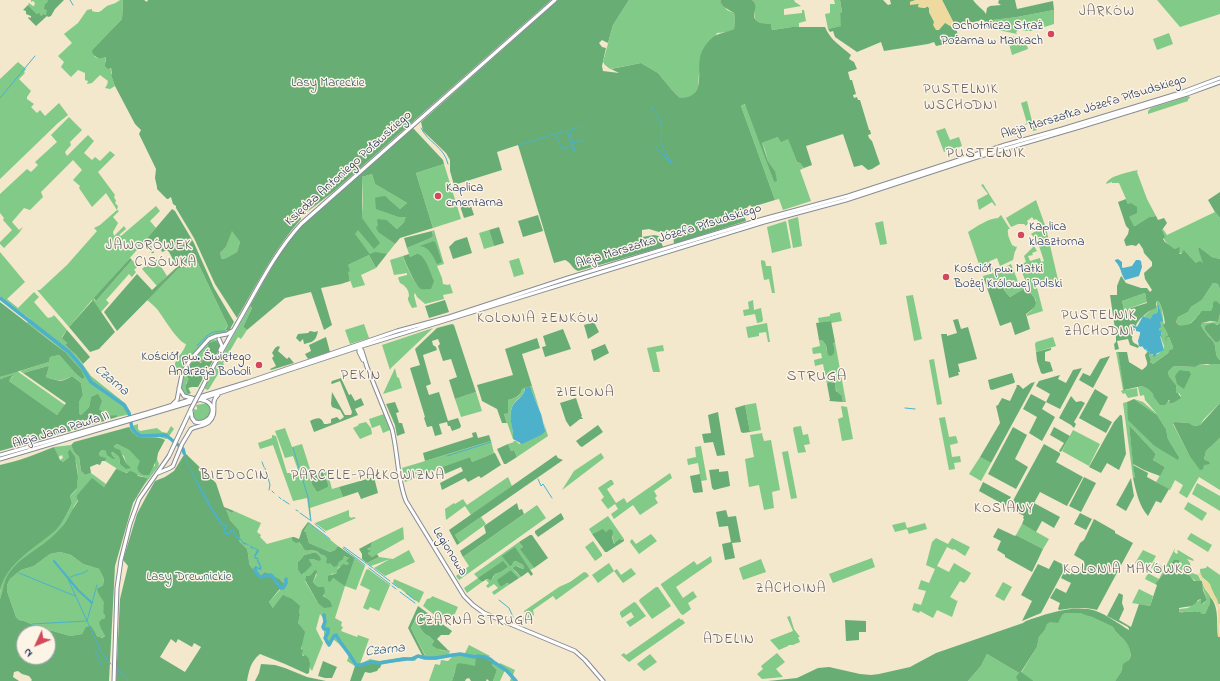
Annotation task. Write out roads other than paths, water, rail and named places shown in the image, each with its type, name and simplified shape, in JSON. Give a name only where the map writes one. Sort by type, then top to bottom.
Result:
[{"type":"main road","name":"Księdza Antoniego Poławskiego","points":[[114,681],[117,588],[127,533],[138,502],[177,440],[191,409],[226,343],[280,250],[301,224],[554,0]]},
{"type":"main road","name":"Aleja Marszałka Józefa Piłsudskiego","points":[[133,419],[568,278],[756,221],[852,194],[1005,145],[1179,93],[1220,78]]},
{"type":"main road","name":"Aleja Marszałka Józefa Piłsudskiego","points":[[126,420],[198,400],[359,346],[764,222],[846,200],[988,154],[1096,123],[1220,82]]},
{"type":"main road","points":[[171,406],[176,402],[182,374],[205,342],[210,338],[227,334],[235,327]]},
{"type":"main road","points":[[218,337],[226,343]]},
{"type":"main road","points":[[218,337],[222,346],[219,356]]},
{"type":"main road","name":"Legionowa","points":[[359,346],[359,352],[392,429],[395,439],[401,483],[406,501],[464,596],[484,613],[574,651],[585,660],[603,681]]},
{"type":"main road","points":[[179,388],[185,397],[190,398],[201,396]]},
{"type":"main road","points":[[156,474],[174,465],[182,444],[191,429],[211,420],[214,413],[213,401],[223,392]]},
{"type":"main road","points":[[191,409],[191,417],[196,422],[204,422],[210,417],[212,410],[210,404],[207,401],[198,400]]},
{"type":"main road","name":"Aleja Jana Pawła II","points":[[0,455],[126,420]]},
{"type":"main road","name":"Aleja Jana Pawła II","points":[[0,459],[126,420]]},
{"type":"main road","points":[[163,464],[168,469]]},
{"type":"water","points":[[1118,259],[1122,262],[1123,268],[1132,266],[1136,260],[1141,261],[1142,267],[1139,276],[1125,280],[1119,266],[1115,261]]},
{"type":"water","points":[[1157,304],[1159,306],[1163,321],[1160,322],[1161,327],[1159,329],[1160,331],[1162,330],[1162,337],[1160,336],[1164,350],[1156,354],[1155,357],[1153,354],[1149,355],[1150,352],[1146,351],[1147,349],[1145,350],[1142,346],[1139,346],[1138,341],[1140,332],[1136,331],[1135,328],[1143,316],[1150,319],[1153,314],[1157,313]]},
{"type":"water","points":[[530,387],[541,414],[545,432],[522,444],[513,439],[511,415],[513,405],[524,392],[525,388]]},
{"type":"water","points":[[182,448],[188,464],[211,506],[222,523],[228,526],[224,532],[229,533],[230,530],[233,529],[237,536],[249,545],[243,544],[233,531],[229,535],[226,535],[223,532],[223,529],[226,527],[220,524],[204,498],[185,459]]},
{"type":"water","points":[[249,545],[258,549],[259,551],[255,557],[258,558],[261,570],[256,568],[257,571],[255,572],[255,566],[260,567],[254,556],[257,550],[252,549]]},
{"type":"waterway","points":[[70,0],[73,5]]},
{"type":"waterway","points":[[0,98],[35,56]]},
{"type":"waterway","points":[[651,106],[660,121],[662,128],[661,138]]},
{"type":"waterway","points":[[568,130],[579,127]]},
{"type":"waterway","points":[[421,128],[440,149],[448,164]]},
{"type":"waterway","points":[[519,145],[565,131],[567,132],[574,152]]},
{"type":"waterway","points":[[570,132],[575,151]]},
{"type":"waterway","points":[[556,136],[563,149],[572,145]]},
{"type":"waterway","points":[[574,143],[585,139]]},
{"type":"waterway","points":[[661,141],[666,154],[674,165]]},
{"type":"waterway","points":[[655,145],[671,163]]},
{"type":"waterway","name":"Czarna","points":[[0,298],[69,352],[82,367],[91,382],[124,405],[129,413],[132,428],[136,433],[141,436],[167,436],[183,449],[184,453]]},
{"type":"waterway","points":[[1131,326],[1135,327]]},
{"type":"waterway","points":[[197,345],[210,334],[225,331]]},
{"type":"waterway","points":[[905,408],[915,409]]},
{"type":"waterway","points":[[447,456],[491,442]]},
{"type":"waterway","points":[[293,448],[308,497],[311,521]]},
{"type":"waterway","points":[[262,462],[264,467]]},
{"type":"waterway","points":[[265,468],[266,472]]},
{"type":"waterway","points":[[267,474],[270,485],[269,490]]},
{"type":"waterway","points":[[538,479],[541,486],[543,484],[552,498]]},
{"type":"waterway","points":[[283,500],[289,504]]},
{"type":"waterway","points":[[300,513],[310,520]]},
{"type":"waterway","points":[[309,523],[330,539]]},
{"type":"waterway","points":[[315,524],[325,532]]},
{"type":"waterway","points":[[344,547],[373,568]]},
{"type":"waterway","points":[[343,548],[365,565]]},
{"type":"waterway","points":[[54,561],[78,590],[92,603]]},
{"type":"waterway","points":[[369,568],[390,584]]},
{"type":"waterway","name":"Czarna","points":[[255,569],[260,577],[271,575],[281,588],[283,588],[286,583],[286,579]]},
{"type":"waterway","points":[[374,569],[390,581]]},
{"type":"waterway","points":[[32,624],[87,621],[68,579],[88,570]]},
{"type":"waterway","points":[[19,573],[75,596]]},
{"type":"waterway","points":[[392,583],[399,588]]},
{"type":"waterway","points":[[97,585],[87,621],[102,653],[111,664]]},
{"type":"waterway","points":[[392,586],[396,589]]},
{"type":"waterway","points":[[400,592],[415,603]]},
{"type":"waterway","points":[[406,593],[415,600]]},
{"type":"waterway","points":[[499,600],[509,608],[513,617]]},
{"type":"waterway","name":"Czarna","points":[[324,615],[325,622],[323,627],[324,629],[328,629],[328,633],[325,638],[329,645],[336,635],[356,665],[371,662],[380,663],[412,659],[418,656],[435,658],[460,654],[490,659],[507,671],[516,681]]},
{"type":"waterway","points":[[95,648],[101,665]]},
{"type":"waterway","points":[[118,670],[128,681]]},
{"type":"place","name":"Ochotnicza Straż Pożarna w Markach","points":[[1051,34]]},
{"type":"place","name":"Kaplica cmentarna","points":[[438,196]]},
{"type":"place","name":"Kaplica klasztorna","points":[[1021,235]]},
{"type":"place","name":"Kościół pw. Matki Bożej Królowej Polski","points":[[946,277]]},
{"type":"place","name":"Kościół pw. Świętego Andrzeja Boboli","points":[[259,365]]},
{"type":"district","name":"JARKÓW","points":[[1107,13]]},
{"type":"district","name":"PUSTELNIK WSCHODNI","points":[[961,100]]},
{"type":"district","name":"PUSTELNIK","points":[[986,155]]},
{"type":"district","name":"JAWORÓWEK","points":[[149,247]]},
{"type":"district","name":"CISÓWKA","points":[[166,264]]},
{"type":"district","name":"KOLONIA ZENKÓW","points":[[538,320]]},
{"type":"district","name":"PUSTELNIK ZACHODNI","points":[[1099,326]]},
{"type":"district","name":"PEKIN","points":[[361,377]]},
{"type":"district","name":"STRUGA","points":[[817,378]]},
{"type":"district","name":"ZIELONA","points":[[585,394]]},
{"type":"district","name":"BIEDOCIN","points":[[235,477]]},
{"type":"district","name":"PARCELE-PAŁKOWIZNA","points":[[368,477]]},
{"type":"district","name":"KOSIANY","points":[[1004,510]]},
{"type":"district","name":"KOLONIA MAKÓWKO","points":[[1128,571]]},
{"type":"district","name":"ZACHOINA","points":[[791,590]]},
{"type":"district","name":"CZARNA STRUGA","points":[[475,622]]},
{"type":"district","name":"ADELIN","points":[[729,641]]},
{"type":"park label","name":"Lasy Mareckie","points":[[328,84]]},
{"type":"park label","name":"Lasy Drewnickie","points":[[189,578]]}]
